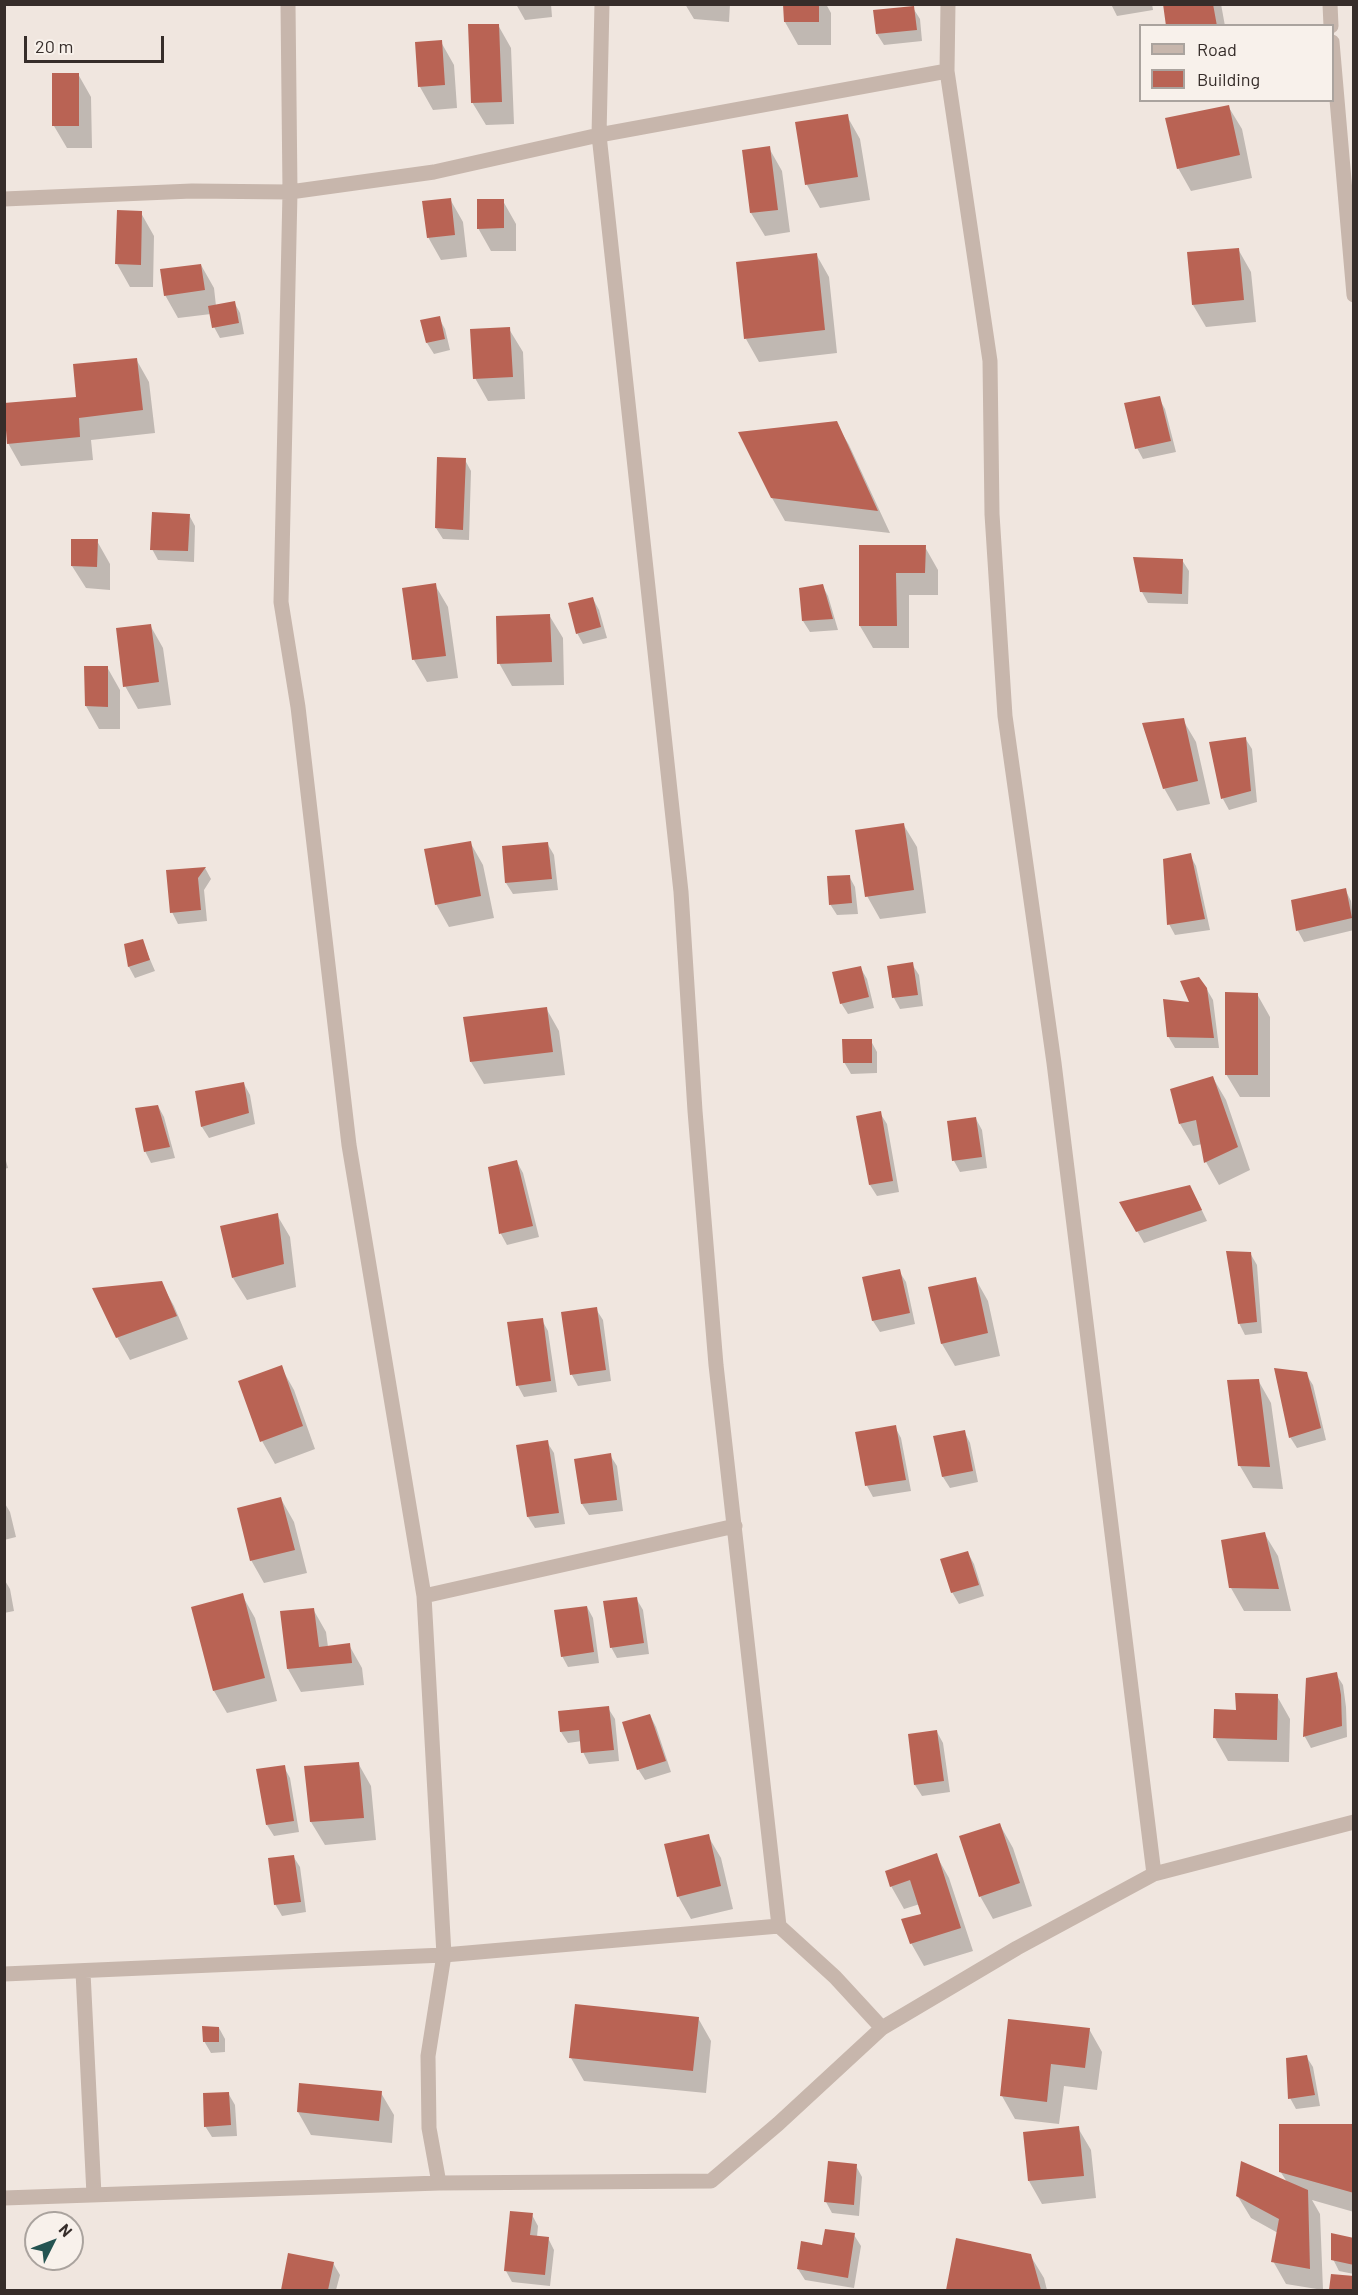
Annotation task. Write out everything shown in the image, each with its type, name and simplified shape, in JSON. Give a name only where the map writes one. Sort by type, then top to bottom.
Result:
[{"type":"street","points":[[288,4],[290,192],[281,602],[298,707],[350,1145],[424,1596],[444,1955],[428,2056],[429,2128],[439,2183]]},
{"type":"street","points":[[602,4],[599,135],[681,892],[695,1111],[716,1365],[779,1926],[835,1977],[882,2028]]},
{"type":"street","points":[[948,4],[947,71],[990,361],[992,514],[1005,716],[1052,1051],[1154,1874]]},
{"type":"street","points":[[1330,4],[1331,24]]},
{"type":"street","points":[[1334,66],[1353,295]]},
{"type":"street","points":[[4,199],[192,191],[290,192],[434,172],[599,135],[947,71]]},
{"type":"street","points":[[424,1596],[735,1526]]},
{"type":"street","points":[[4,2198],[439,2183],[711,2181],[778,2124],[882,2028],[1017,1948],[1154,1874],[1353,1822]]},
{"type":"street","points":[[4,1974],[444,1955],[779,1926]]},
{"type":"street","points":[[83,1972],[93,2195]]},
{"type":"building","points":[[783,4],[819,4],[819,22],[784,22]]},
{"type":"building","points":[[1163,4],[1213,4],[1217,24],[1166,24]]},
{"type":"building","points":[[914,6],[917,30],[876,34],[873,10]]},
{"type":"building","points":[[468,24],[499,24],[502,102],[471,103]]},
{"type":"building","points":[[442,40],[445,85],[418,87],[415,42]]},
{"type":"building","points":[[52,73],[79,73],[79,126],[52,126]]},
{"type":"building","points":[[1229,105],[1240,155],[1177,169],[1165,118]]},
{"type":"building","points":[[848,114],[858,177],[805,185],[795,122]]},
{"type":"building","points":[[770,146],[778,210],[750,213],[742,150]]},
{"type":"building","points":[[451,198],[455,235],[427,238],[422,201]]},
{"type":"building","points":[[477,199],[504,199],[504,228],[477,229]]},
{"type":"building","points":[[117,210],[142,211],[141,265],[115,264]]},
{"type":"building","points":[[1239,248],[1244,300],[1192,305],[1187,252]]},
{"type":"building","points":[[817,253],[825,330],[744,339],[736,262]]},
{"type":"building","points":[[201,264],[205,290],[164,296],[160,269]]},
{"type":"building","points":[[235,301],[239,323],[212,328],[208,306]]},
{"type":"building","points":[[440,316],[445,339],[426,343],[420,320]]},
{"type":"building","points":[[510,327],[513,377],[473,379],[470,329]]},
{"type":"building","points":[[137,358],[143,410],[79,418],[80,437],[7,444],[4,403],[76,397],[73,364]]},
{"type":"building","points":[[1160,396],[1171,441],[1135,449],[1124,403]]},
{"type":"building","points":[[837,421],[878,511],[771,498],[738,432]]},
{"type":"building","points":[[437,457],[466,458],[463,530],[435,528]]},
{"type":"building","points":[[152,512],[190,514],[188,551],[150,550]]},
{"type":"building","points":[[71,539],[98,539],[97,567],[71,566]]},
{"type":"building","points":[[859,545],[926,545],[925,573],[896,573],[897,626],[859,626]]},
{"type":"building","points":[[1133,557],[1183,559],[1182,594],[1140,592]]},
{"type":"building","points":[[436,583],[446,656],[412,660],[402,588]]},
{"type":"building","points":[[823,584],[833,619],[802,621],[799,588]]},
{"type":"building","points":[[593,597],[601,627],[576,634],[568,603]]},
{"type":"building","points":[[550,614],[552,662],[497,664],[496,616]]},
{"type":"building","points":[[151,624],[159,682],[123,687],[116,628]]},
{"type":"building","points":[[84,666],[108,666],[108,707],[85,706]]},
{"type":"building","points":[[1184,718],[1198,781],[1163,789],[1142,723]]},
{"type":"building","points":[[1246,737],[1251,791],[1221,799],[1209,742]]},
{"type":"building","points":[[904,823],[914,890],[865,897],[855,830]]},
{"type":"building","points":[[471,841],[481,896],[435,905],[424,849]]},
{"type":"building","points":[[548,842],[552,879],[505,883],[502,846]]},
{"type":"building","points":[[1191,853],[1205,919],[1167,925],[1163,859]]},
{"type":"building","points":[[206,867],[198,878],[201,910],[170,913],[166,870]]},
{"type":"building","points":[[850,875],[852,903],[829,905],[827,876]]},
{"type":"building","points":[[1346,888],[1352,918],[1296,931],[1291,900]]},
{"type":"building","points":[[143,939],[150,960],[128,967],[124,944]]},
{"type":"building","points":[[913,962],[918,995],[892,998],[887,966]]},
{"type":"building","points":[[861,966],[869,997],[840,1004],[832,972]]},
{"type":"building","points":[[1199,977],[1207,988],[1214,1038],[1167,1037],[1163,999],[1189,1002],[1180,981]]},
{"type":"building","points":[[1225,992],[1258,993],[1258,1075],[1225,1075]]},
{"type":"building","points":[[547,1007],[553,1052],[470,1062],[463,1017]]},
{"type":"building","points":[[842,1039],[872,1039],[872,1063],[843,1063]]},
{"type":"building","points":[[1213,1076],[1238,1147],[1204,1163],[1196,1120],[1179,1124],[1170,1089]]},
{"type":"building","points":[[244,1082],[249,1113],[201,1127],[195,1091]]},
{"type":"building","points":[[158,1105],[170,1147],[144,1152],[135,1108]]},
{"type":"building","points":[[881,1111],[893,1181],[869,1185],[856,1116]]},
{"type":"building","points":[[976,1117],[982,1157],[952,1161],[947,1121]]},
{"type":"building","points":[[517,1160],[533,1226],[499,1234],[488,1167]]},
{"type":"building","points":[[1190,1185],[1202,1210],[1136,1232],[1119,1202]]},
{"type":"building","points":[[278,1213],[284,1264],[232,1278],[220,1226]]},
{"type":"building","points":[[1226,1251],[1251,1252],[1257,1322],[1238,1324]]},
{"type":"building","points":[[900,1269],[910,1313],[872,1321],[862,1277]]},
{"type":"building","points":[[976,1277],[988,1333],[941,1344],[928,1287]]},
{"type":"building","points":[[162,1281],[177,1316],[116,1338],[92,1288]]},
{"type":"building","points":[[597,1307],[606,1370],[570,1375],[561,1312]]},
{"type":"building","points":[[543,1318],[551,1381],[516,1386],[507,1322]]},
{"type":"building","points":[[282,1365],[303,1426],[260,1442],[238,1381]]},
{"type":"building","points":[[1274,1368],[1307,1372],[1321,1428],[1289,1438]]},
{"type":"building","points":[[1259,1379],[1270,1467],[1238,1466],[1227,1380]]},
{"type":"building","points":[[896,1425],[906,1480],[865,1486],[855,1432]]},
{"type":"building","points":[[965,1430],[973,1471],[942,1477],[933,1436]]},
{"type":"building","points":[[548,1440],[559,1513],[527,1517],[516,1445]]},
{"type":"building","points":[[611,1453],[617,1500],[581,1504],[574,1459]]},
{"type":"building","points":[[281,1497],[295,1550],[250,1561],[237,1508]]},
{"type":"building","points":[[1265,1532],[1279,1589],[1229,1588],[1221,1540]]},
{"type":"building","points":[[968,1551],[979,1585],[951,1593],[940,1559]]},
{"type":"building","points":[[243,1593],[265,1678],[213,1691],[191,1607]]},
{"type":"building","points":[[637,1597],[644,1643],[610,1648],[603,1601]]},
{"type":"building","points":[[587,1606],[594,1652],[561,1657],[554,1610]]},
{"type":"building","points":[[314,1608],[319,1647],[350,1643],[352,1663],[287,1669],[280,1611]]},
{"type":"building","points":[[1337,1672],[1341,1695],[1342,1726],[1303,1737],[1306,1678]]},
{"type":"building","points":[[1235,1693],[1278,1694],[1277,1740],[1213,1738],[1214,1709],[1236,1710]]},
{"type":"building","points":[[609,1706],[614,1750],[581,1753],[579,1730],[560,1732],[558,1711]]},
{"type":"building","points":[[650,1714],[666,1761],[637,1770],[622,1722]]},
{"type":"building","points":[[937,1730],[944,1781],[914,1785],[908,1734]]},
{"type":"building","points":[[359,1762],[364,1818],[310,1822],[304,1766]]},
{"type":"building","points":[[285,1765],[294,1821],[266,1825],[256,1769]]},
{"type":"building","points":[[1000,1823],[1020,1883],[979,1897],[959,1836]]},
{"type":"building","points":[[709,1834],[721,1886],[677,1897],[664,1844]]},
{"type":"building","points":[[937,1853],[961,1928],[910,1944],[901,1919],[921,1914],[910,1880],[890,1887],[885,1871]]},
{"type":"building","points":[[294,1855],[301,1902],[274,1905],[268,1858]]},
{"type":"building","points":[[575,2004],[699,2017],[693,2071],[569,2058]]},
{"type":"building","points":[[1008,2019],[1090,2028],[1085,2068],[1051,2064],[1047,2102],[1000,2096]]},
{"type":"building","points":[[202,2026],[219,2027],[219,2042],[203,2042]]},
{"type":"building","points":[[1307,2055],[1315,2095],[1288,2099],[1286,2058]]},
{"type":"building","points":[[299,2083],[382,2091],[379,2121],[297,2112]]},
{"type":"building","points":[[229,2092],[231,2125],[204,2127],[203,2093]]},
{"type":"building","points":[[1279,2124],[1354,2124],[1354,2193],[1279,2172]]},
{"type":"building","points":[[1079,2126],[1084,2176],[1028,2181],[1023,2132]]},
{"type":"building","points":[[828,2161],[857,2164],[854,2205],[824,2202]]},
{"type":"building","points":[[1241,2161],[1308,2190],[1310,2269],[1271,2262],[1279,2219],[1236,2196]]},
{"type":"building","points":[[510,2211],[533,2213],[530,2235],[549,2237],[545,2275],[504,2271]]},
{"type":"building","points":[[825,2229],[855,2233],[848,2278],[797,2269],[801,2241],[822,2245]]},
{"type":"building","points":[[1331,2233],[1354,2238],[1354,2265],[1331,2260]]},
{"type":"building","points":[[956,2238],[1031,2254],[1041,2290],[946,2290]]},
{"type":"building","points":[[288,2253],[334,2262],[328,2290],[281,2290]]},
{"type":"building","points":[[1331,2274],[1354,2276],[1354,2290],[1329,2290]]}]
